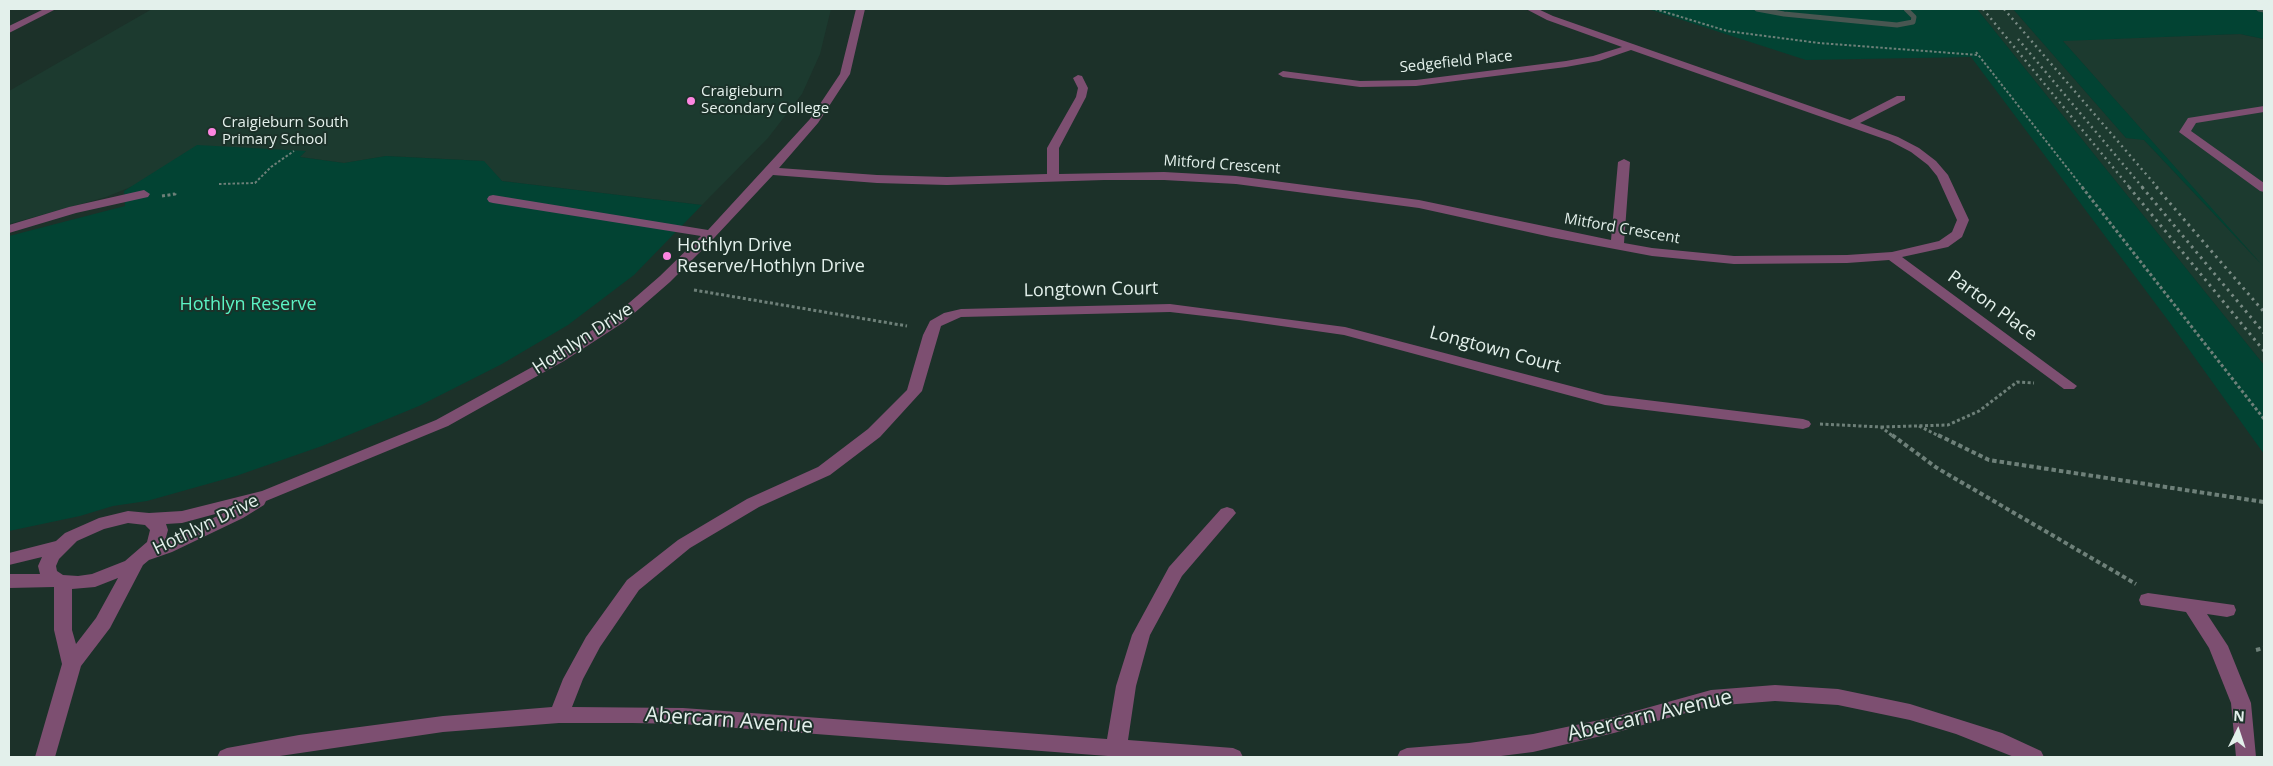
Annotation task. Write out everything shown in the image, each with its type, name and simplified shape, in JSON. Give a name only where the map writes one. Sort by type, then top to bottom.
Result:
[{"type":"street","points":[[9,30],[51,9]]},
{"type":"street","name":"Hothlyn Drive","points":[[60,546],[84,530],[99,524],[128,517],[150,519],[182,518],[267,495],[442,423],[559,358],[619,319],[665,279],[711,234],[814,121],[845,74],[860,9]]},
{"type":"street","name":"Mitford Crescent","points":[[770,171],[877,179],[947,181],[1053,177],[1164,176],[1236,180],[1350,193],[1419,204],[1551,234],[1699,258],[1734,260],[1847,259],[1892,256],[1943,244],[1958,234],[1963,220],[1942,175],[1932,163],[1915,150],[1894,138],[1630,47],[1530,9]]},
{"type":"street","name":"Sedgefield Place","points":[[1284,74],[1360,84],[1416,83],[1566,64],[1595,59],[1630,47]]},
{"type":"street","points":[[1053,177],[1052,148],[1081,97],[1083,88],[1078,78]]},
{"type":"street","points":[[1851,124],[1901,98]]},
{"type":"street","points":[[2264,109],[2192,120],[2185,132],[2264,188]]},
{"type":"street","points":[[1617,245],[1624,162]]},
{"type":"street","points":[[9,229],[66,212],[144,194]]},
{"type":"street","points":[[492,199],[711,234]]},
{"type":"street","name":"Parton Place","points":[[1892,256],[2069,386]]},
{"type":"street","name":"Longtown Court","points":[[559,715],[573,678],[593,642],[633,584],[684,544],[752,503],[824,471],[874,434],[914,391],[930,334],[935,324],[949,316],[961,314],[1170,308],[1239,316],[1345,331],[1605,400],[1803,424]]},
{"type":"street","name":"Hothlyn Drive","points":[[59,581],[95,580],[113,574],[141,558],[237,514],[267,495]]},
{"type":"street","points":[[1116,748],[1126,686],[1141,635],[1174,572],[1226,513]]},
{"type":"street","points":[[45,757],[72,664],[103,623],[141,558],[158,538],[159,530],[150,519]]},
{"type":"street","points":[[9,559],[60,546]]},
{"type":"street","points":[[59,581],[49,574],[47,566],[51,556],[60,546]]},
{"type":"street","points":[[9,581],[59,581]]},
{"type":"street","points":[[59,581],[63,630],[72,664]]},
{"type":"street","points":[[2148,600],[2227,610]]},
{"type":"street","points":[[2192,606],[2218,646],[2242,703],[2246,757]]},
{"type":"street","name":"Abercarn Avenue","points":[[1407,757],[1469,752],[1533,743],[1590,731],[1711,698],[1775,693],[1838,697],[1910,712],[1968,729],[2034,757]]},
{"type":"street","name":"Abercarn Avenue","points":[[227,757],[378,732],[443,724],[559,715],[683,716],[1233,757]]},
{"type":"path","points":[[1656,9],[1727,31],[1819,43],[1979,55]]},
{"type":"path","points":[[1976,52],[2264,419]]},
{"type":"path","points":[[220,184],[255,183],[271,167],[294,151]]},
{"type":"path","points":[[694,290],[907,326]]},
{"type":"path","points":[[1803,424],[1881,427],[1948,425],[1980,411],[2017,382],[2069,386]]},
{"type":"path","points":[[1919,426],[1989,460],[2264,502]]},
{"type":"path","points":[[1881,427],[1937,468],[2169,603]]},
{"type":"path","points":[[2256,650],[2264,648]]},
{"type":"shaded area","name":"Craigieburn Secondary College","points":[[152,9],[831,9],[820,54],[802,94],[768,138],[702,205],[502,181],[483,161],[386,156],[344,163],[300,157],[306,151],[133,186],[106,197],[9,224],[9,91]]},
{"type":"shaded area","points":[[1977,9],[2013,9],[2126,138],[2143,139],[2259,262],[2062,40],[2240,34],[2264,39],[2264,365]]},
{"type":"green space","points":[[1648,9],[1977,9],[2264,365],[2264,454],[2170,323],[1971,57],[1806,60]]},
{"type":"green space","points":[[2013,9],[2250,9],[2264,12],[2264,39],[2240,34],[2063,41],[2264,267],[2144,140],[2126,138]]},
{"type":"green space","name":"Hothlyn Reserve","points":[[197,145],[306,151],[300,157],[344,163],[386,156],[484,161],[502,181],[702,205],[634,275],[568,325],[502,364],[419,406],[322,446],[236,476],[147,501],[113,506],[80,516],[9,531],[9,236],[125,206],[124,191]]},
{"type":"waterway","points":[[1757,9],[1784,14],[1897,25],[1913,22],[1914,17],[1906,9]]},
{"type":"waterway","points":[[2259,9],[2264,10]]},
{"type":"railway","points":[[1983,9],[2130,188]]},
{"type":"railway","points":[[2004,9],[2158,188]]},
{"type":"railway","points":[[2018,39],[2143,188]]},
{"type":"railway","points":[[2129,187],[2264,351]]},
{"type":"railway","points":[[2142,187],[2264,333]]},
{"type":"railway","points":[[2156,187],[2264,312]]},
{"type":"place","name":"Craigieburn Secondary College","points":[[691,101]]},
{"type":"place","name":"Craigieburn South Primary School","points":[[212,132]]},
{"type":"place","name":"Hothlyn Drive Reserve/Hothlyn Drive","points":[[667,256]]}]
